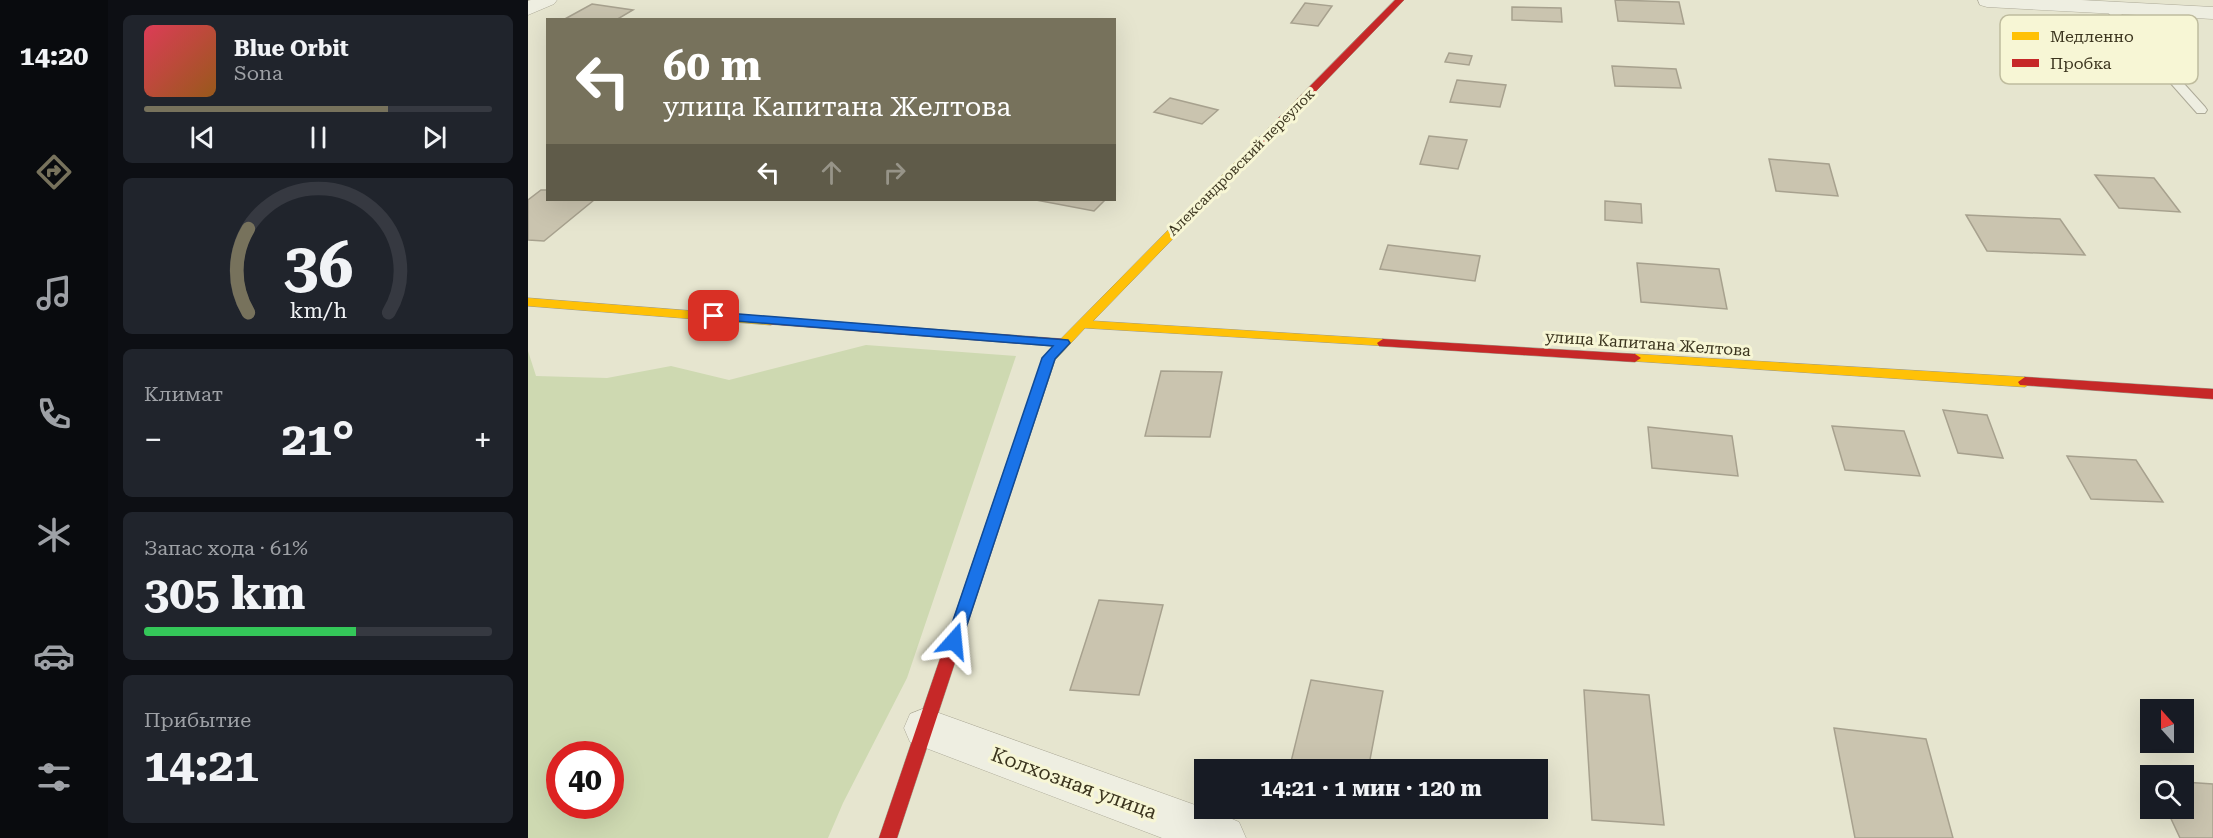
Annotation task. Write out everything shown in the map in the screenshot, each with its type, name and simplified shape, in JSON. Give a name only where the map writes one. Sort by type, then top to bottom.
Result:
[{"type":"street","points":[[528,9],[547,0]]},
{"type":"street","name":"Александровский переулок","points":[[888,838],[1049,358],[1400,0]]},
{"type":"street","points":[[1987,0],[2213,13]]},
{"type":"street","points":[[528,302],[1064,343]]},
{"type":"street","name":"улица Капитана Желтова","points":[[1081,324],[2213,394]]},
{"type":"street","name":"Колхозная улица","points":[[926,728],[1223,838]]},
{"type":"lane","points":[[2109,7],[2116,15]]},
{"type":"lane","points":[[2178,84],[2201,110]]},
{"type":"green space","points":[[866,345],[1016,356],[907,678],[843,803],[828,838],[528,838],[528,351],[536,376],[607,378],[671,366],[729,380]]},
{"type":"building","points":[[1615,0],[1679,2],[1684,24],[1618,21]]},
{"type":"building","points":[[1305,3],[1332,6],[1318,26],[1291,23]]},
{"type":"building","points":[[592,4],[633,10],[619,18],[567,18]]},
{"type":"building","points":[[1512,7],[1561,8],[1562,22],[1512,20]]},
{"type":"building","points":[[1449,53],[1472,56],[1469,65],[1445,62]]},
{"type":"building","points":[[1612,66],[1676,69],[1681,88],[1615,86]]},
{"type":"building","points":[[1457,80],[1506,85],[1500,107],[1450,102]]},
{"type":"building","points":[[1170,98],[1218,110],[1202,124],[1154,112]]},
{"type":"building","points":[[1429,136],[1467,140],[1458,169],[1420,164]]},
{"type":"building","points":[[1769,159],[1829,164],[1838,196],[1776,191]]},
{"type":"building","points":[[2095,175],[2154,178],[2180,212],[2119,208]]},
{"type":"building","points":[[541,190],[546,190],[546,201],[593,201],[544,241],[528,240],[528,200]]},
{"type":"building","points":[[1041,201],[1104,201],[1094,211]]},
{"type":"building","points":[[1605,201],[1641,204],[1642,223],[1605,220]]},
{"type":"building","points":[[1966,215],[2060,219],[2085,255],[1987,251]]},
{"type":"building","points":[[1388,245],[1480,256],[1475,281],[1380,269]]},
{"type":"building","points":[[1637,263],[1719,269],[1727,309],[1641,302]]},
{"type":"building","points":[[1161,371],[1222,372],[1210,437],[1145,436]]},
{"type":"building","points":[[1943,410],[1987,415],[2003,458],[1958,453]]},
{"type":"building","points":[[1832,426],[1904,431],[1920,476],[1845,470]]},
{"type":"building","points":[[1648,427],[1732,436],[1738,476],[1652,468]]},
{"type":"building","points":[[2067,456],[2136,460],[2163,502],[2091,499]]},
{"type":"building","points":[[1099,600],[1163,605],[1139,695],[1070,690]]},
{"type":"building","points":[[1311,680],[1383,691],[1370,759],[1292,759]]},
{"type":"building","points":[[1584,690],[1649,695],[1664,825],[1592,820]]},
{"type":"building","points":[[1834,728],[1926,739],[1953,838],[1855,838]]},
{"type":"building","points":[[2194,783],[2213,784],[2213,838],[2180,838],[2171,819],[2194,819]]},
{"type":"traffic: slow","points":[[1016,456],[1049,358],[1256,147]]},
{"type":"traffic: slow","points":[[528,302],[771,321]]},
{"type":"traffic: slow","points":[[1081,324],[1383,343]]},
{"type":"traffic: slow","points":[[1635,358],[2025,382]]},
{"type":"traffic: jam","points":[[1256,147],[1400,0]]},
{"type":"traffic: jam","points":[[771,321],[1064,343]]},
{"type":"traffic: jam","points":[[1383,343],[1635,358]]},
{"type":"traffic: jam","points":[[2025,382],[2213,394]]},
{"type":"traffic: jam","points":[[888,838],[1016,456]]},
{"type":"route","points":[[714,316],[1064,343],[1049,358],[954,641]]}]
